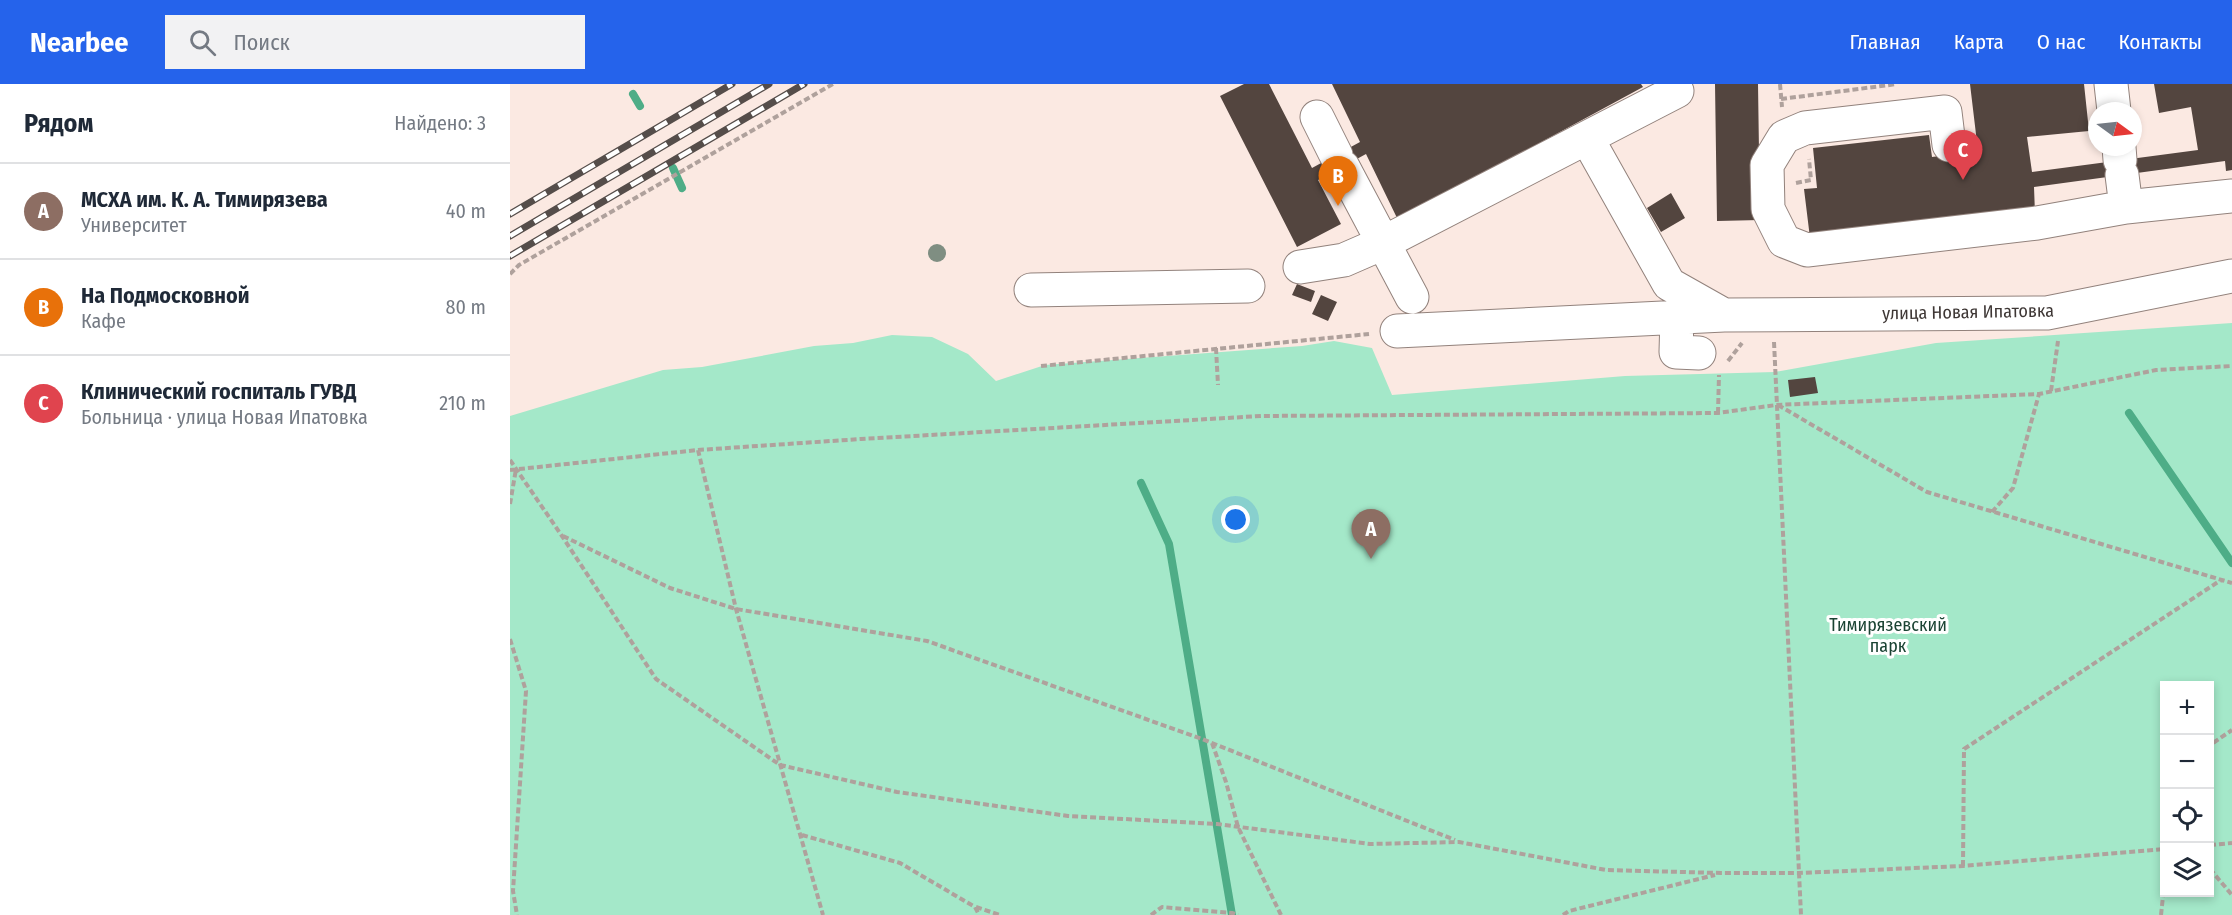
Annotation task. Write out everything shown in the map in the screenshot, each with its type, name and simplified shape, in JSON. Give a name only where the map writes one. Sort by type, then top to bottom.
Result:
[{"type":"street","points":[[1300,267],[1344,260],[1383,243],[1677,91],[1673,84]]},
{"type":"street","points":[[2110,84],[2113,102]]},
{"type":"street","points":[[1949,145],[1945,112],[1805,128],[1784,137],[1767,165],[1768,209],[1784,241],[1807,250],[2037,223],[2126,207],[2232,196]]},
{"type":"street","points":[[1317,117],[1412,297]]},
{"type":"street","points":[[1587,138],[1669,284],[1749,315]]},
{"type":"street","points":[[2120,161],[2126,207]]},
{"type":"street","name":"улица Новая Ипатовка","points":[[1397,331],[1749,315],[2048,313],[2232,276]]},
{"type":"street","points":[[1031,290],[1248,286]]},
{"type":"street","points":[[1677,317],[1676,352],[1714,364]]},
{"type":"path","points":[[510,274],[519,265],[833,84]]},
{"type":"path","points":[[1781,99],[1897,84]]},
{"type":"path","points":[[2048,313],[2059,335],[2051,391]]},
{"type":"path","points":[[1718,413],[1714,364],[1746,338],[1749,315]]},
{"type":"path","points":[[1041,366],[1397,331]]},
{"type":"path","points":[[1216,348],[1218,385]]},
{"type":"path","points":[[510,470],[698,450],[1260,417],[1718,413],[1776,405],[2039,394],[2156,370],[2232,366]]},
{"type":"path","points":[[1775,372],[1801,915]]},
{"type":"path","points":[[1992,512],[2013,488],[2039,394]]},
{"type":"path","points":[[1776,405],[1927,492],[2232,583]]},
{"type":"path","points":[[698,450],[736,609],[823,915]]},
{"type":"path","points":[[510,460],[656,679],[780,765],[897,792],[1068,816],[1238,827],[1370,844],[1459,842]]},
{"type":"path","points":[[510,504],[516,468]]},
{"type":"path","points":[[562,536],[670,588],[736,609],[927,641],[1212,742],[1459,842],[1606,870],[1721,873],[1799,873],[1963,866],[2160,849]]},
{"type":"path","points":[[1963,866],[1964,749],[2221,580]]},
{"type":"path","points":[[510,639],[526,691],[513,891],[517,915]]},
{"type":"path","points":[[2214,742],[2232,730]]},
{"type":"path","points":[[1212,742],[1238,827],[1281,915]]},
{"type":"path","points":[[801,834],[900,863],[975,907],[1000,915]]},
{"type":"path","points":[[2214,845],[2232,843]]},
{"type":"path","points":[[1563,915],[1569,910],[1721,873]]},
{"type":"path","points":[[2214,874],[2232,895]]},
{"type":"path","points":[[2161,915],[2163,897]]},
{"type":"path","points":[[975,907],[979,915]]},
{"type":"path","points":[[1151,915],[1162,907],[1238,915]]},
{"type":"green space","name":"Тимирязевский парк","points":[[2232,323],[2232,915],[510,915],[510,416],[663,370],[702,367],[814,346],[853,343],[892,335],[932,337],[968,354],[996,381],[1045,365],[1302,346],[1334,341],[1372,348],[1392,395],[1625,376],[1775,372],[1936,343]]},
{"type":"building","points":[[1244,84],[1269,84],[1312,168],[1360,142],[1332,84],[1641,84],[1643,87],[1398,220],[1366,154],[1318,180],[1341,224],[1297,247],[1220,96]]},
{"type":"building","points":[[1715,84],[1758,84],[1760,220],[1717,221]]},
{"type":"building","points":[[1970,84],[2084,84],[2088,131],[2027,137],[2032,172],[2198,150],[2191,107],[2159,113],[2154,84],[2232,84],[2232,170],[2226,171],[2225,161],[2034,187],[2035,214],[1810,238],[1804,189],[1817,188],[1813,148],[1929,135],[1932,157],[1978,151]]},
{"type":"building","points":[[1671,193],[1685,218],[1661,232],[1647,208]]},
{"type":"building","points":[[1297,284],[1315,291],[1311,302],[1292,295]]},
{"type":"building","points":[[1321,295],[1337,302],[1328,321],[1312,314]]},
{"type":"building","points":[[1815,377],[1818,393],[1790,397],[1788,380]]},
{"type":"waterway","points":[[633,94],[640,106]]},
{"type":"waterway","points":[[673,168],[682,188]]},
{"type":"waterway","points":[[2129,413],[2232,563]]},
{"type":"waterway","points":[[1141,483],[1169,544],[1232,915]]},
{"type":"railway","points":[[510,214],[732,84]]},
{"type":"railway","points":[[510,236],[769,84]]},
{"type":"railway","points":[[510,256],[804,84]]},
{"type":"place","name":"Клинический госпиталь ГУВД","points":[[1963,180]]},
{"type":"place","name":"На Подмосковной","points":[[1338,206]]},
{"type":"place","name":"МСХА им. К. А. Тимирязева","points":[[1371,559]]}]
